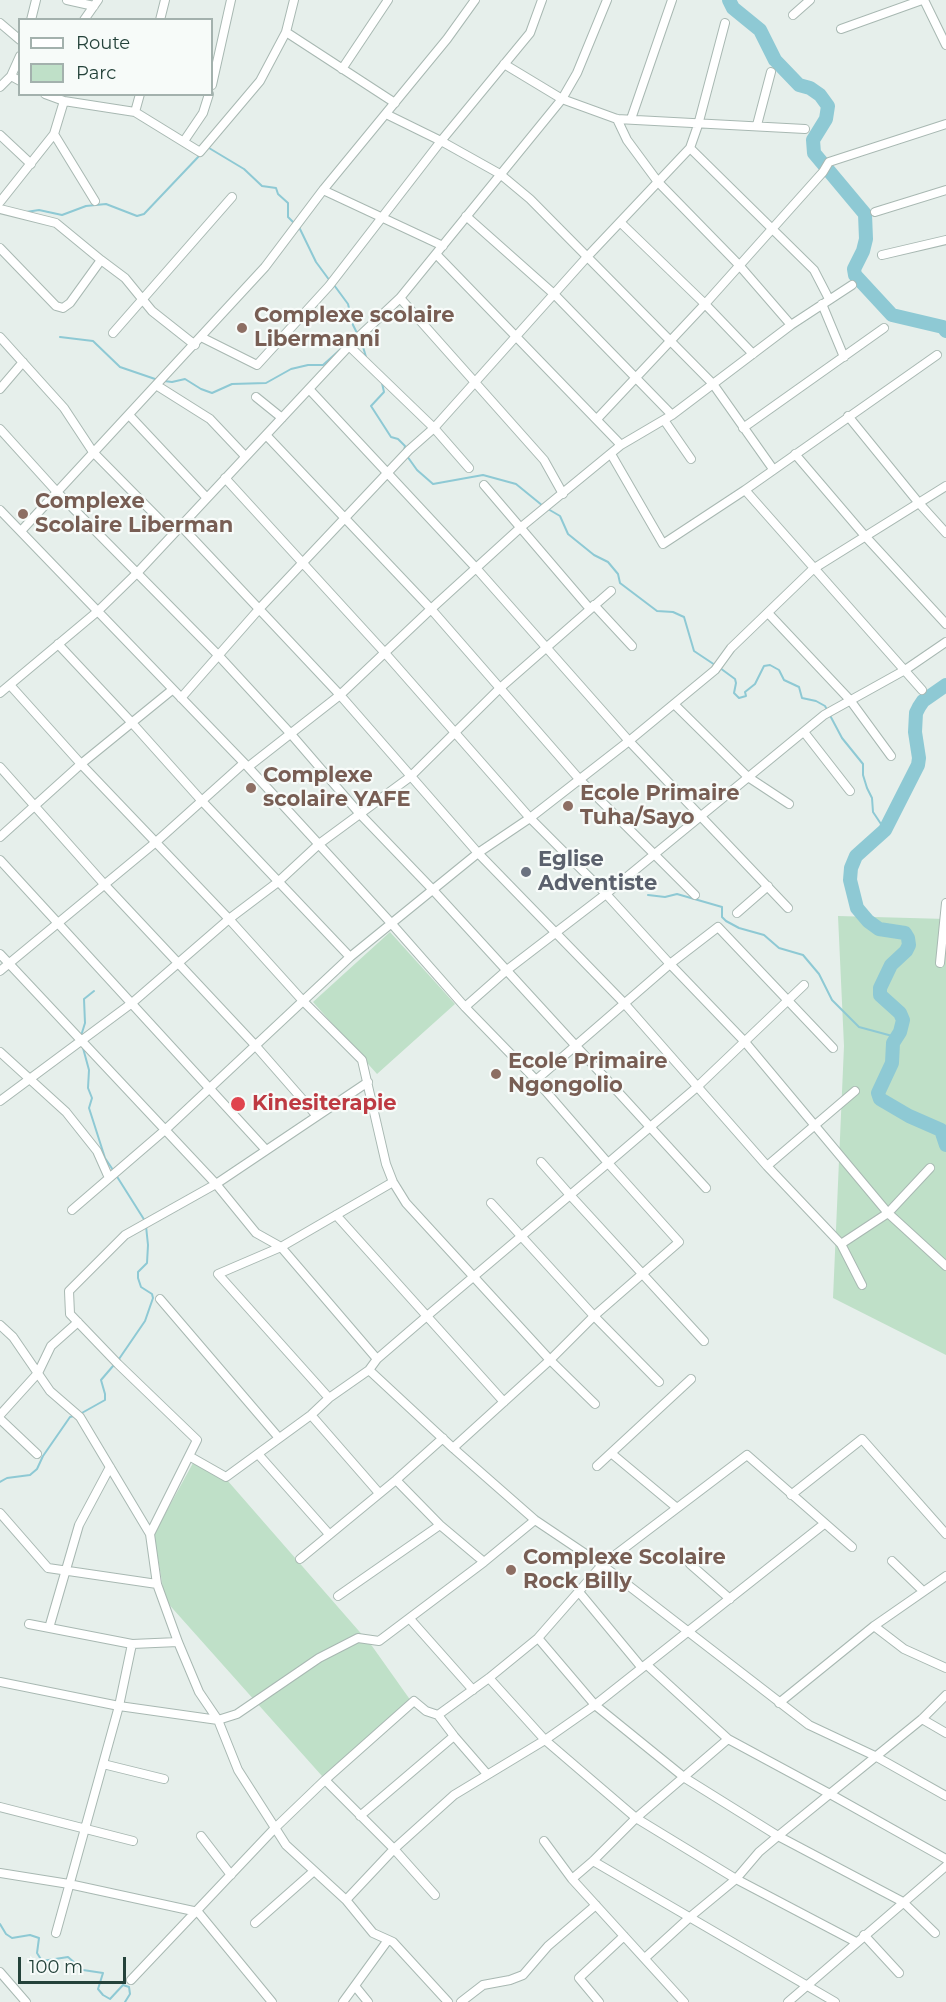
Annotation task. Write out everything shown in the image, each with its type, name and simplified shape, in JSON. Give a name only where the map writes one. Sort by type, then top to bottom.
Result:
[{"type":"street","points":[[32,18],[36,0]]},
{"type":"street","points":[[67,0],[96,3],[85,18]]},
{"type":"street","points":[[160,18],[165,0]]},
{"type":"street","points":[[213,76],[216,51],[231,0]]},
{"type":"street","points":[[0,202],[54,134],[61,98],[135,112],[200,152],[260,81],[286,32],[294,0]]},
{"type":"street","points":[[342,69],[388,0]]},
{"type":"street","points":[[21,531],[265,267],[323,190],[447,39],[475,0]]},
{"type":"street","points":[[201,337],[257,365],[332,283],[441,141],[530,33],[542,0]]},
{"type":"street","points":[[0,693],[98,611],[138,572],[349,346],[400,298],[562,99],[578,73],[607,0]]},
{"type":"street","points":[[632,119],[672,0]]},
{"type":"street","points":[[793,15],[810,0]]},
{"type":"street","points":[[841,29],[923,0],[946,45]]},
{"type":"street","points":[[0,23],[18,38]]},
{"type":"street","points":[[181,698],[260,608],[406,453],[434,428],[587,257],[690,148],[725,23]]},
{"type":"street","points":[[286,32],[395,103]]},
{"type":"street","points":[[504,64],[562,99],[617,119],[805,129]]},
{"type":"street","points":[[757,125],[771,72]]},
{"type":"street","points":[[0,87],[15,79]]},
{"type":"street","points":[[135,112],[139,96]]},
{"type":"street","points":[[184,141],[203,113],[207,96]]},
{"type":"street","points":[[386,114],[500,174],[530,199],[713,384],[772,469]]},
{"type":"street","points":[[617,119],[627,140],[658,182],[739,265],[791,325]]},
{"type":"street","points":[[597,419],[824,172],[829,162],[946,124]]},
{"type":"street","points":[[54,134],[95,201]]},
{"type":"street","points":[[0,135],[31,164]]},
{"type":"street","points":[[690,148],[814,270],[844,357]]},
{"type":"street","points":[[323,190],[443,246]]},
{"type":"street","points":[[875,212],[946,190]]},
{"type":"street","points":[[113,333],[232,197]]},
{"type":"street","points":[[0,209],[56,223],[125,278],[152,311],[195,345]]},
{"type":"street","points":[[466,216],[555,295],[672,415]]},
{"type":"street","points":[[621,223],[705,303],[753,354]]},
{"type":"street","points":[[882,255],[946,240]]},
{"type":"street","points":[[0,248],[56,306],[63,308],[70,303],[101,260]]},
{"type":"street","points":[[436,254],[621,445]]},
{"type":"street","points":[[0,972],[57,922],[156,842],[201,800],[340,695],[520,528],[621,445],[672,415],[791,325],[852,285]]},
{"type":"street","points":[[400,298],[544,460],[563,494]]},
{"type":"street","points":[[743,428],[884,328]]},
{"type":"street","points":[[0,337],[64,408],[93,452],[173,533]]},
{"type":"street","points":[[349,346],[434,428],[469,468]]},
{"type":"street","points":[[611,454],[663,544],[745,490],[937,355]]},
{"type":"street","points":[[0,389],[23,362]]},
{"type":"street","points":[[156,385],[210,419],[245,456]]},
{"type":"street","points":[[309,389],[476,568],[629,741],[788,908]]},
{"type":"street","points":[[256,397],[282,418]]},
{"type":"street","points":[[129,415],[207,498]]},
{"type":"street","points":[[848,416],[946,533]]},
{"type":"street","points":[[664,420],[691,459]]},
{"type":"street","points":[[0,429],[57,492],[219,656],[359,813],[433,890],[706,1188]]},
{"type":"street","points":[[266,435],[431,609],[580,780],[695,895]]},
{"type":"street","points":[[795,454],[865,536],[946,624]]},
{"type":"street","points":[[225,478],[385,653],[530,818],[606,894],[746,1042],[814,1127],[888,1213],[946,1266]]},
{"type":"street","points":[[484,485],[592,607],[632,646]]},
{"type":"street","points":[[72,1210],[165,1130],[254,1044],[350,957],[478,853],[530,818],[580,780],[717,667],[731,648],[813,568],[946,486]]},
{"type":"street","points":[[745,490],[922,690]]},
{"type":"street","points":[[0,510],[246,765],[465,1007],[536,1080],[679,1242],[594,1316],[453,1448]]},
{"type":"street","points":[[180,525],[340,695],[478,853],[624,1003],[767,1166],[841,1244],[862,1285]]},
{"type":"street","points":[[0,1101],[132,1004],[229,919],[278,882],[319,844],[410,777],[453,732],[610,591]]},
{"type":"street","points":[[768,613],[850,700],[891,756]]},
{"type":"street","points":[[465,1007],[507,970],[606,894],[824,715],[905,670],[946,642]]},
{"type":"street","points":[[58,644],[201,800],[350,957]]},
{"type":"street","points":[[10,685],[303,1001],[362,1060],[379,1140],[393,1182],[406,1203],[472,1277],[595,1404]]},
{"type":"street","points":[[0,837],[81,764],[172,690]]},
{"type":"street","points":[[674,704],[748,777],[789,804]]},
{"type":"street","points":[[804,732],[850,791]]},
{"type":"street","points":[[0,767],[317,1116]]},
{"type":"street","points":[[0,860],[266,1150]]},
{"type":"street","points":[[737,913],[768,886]]},
{"type":"street","points":[[940,963],[946,903]]},
{"type":"street","points":[[536,1080],[670,964],[718,927],[833,1048]]},
{"type":"street","points":[[0,954],[216,1184],[256,1233],[281,1248],[377,1359]]},
{"type":"street","points":[[189,1456],[226,1477],[311,1415],[329,1398],[369,1370],[377,1359],[472,1277],[697,1087],[804,985]]},
{"type":"street","points":[[0,1052],[66,1112],[113,1175]]},
{"type":"street","points":[[150,1534],[197,1440],[70,1314],[69,1291],[125,1235],[216,1184],[368,1082]]},
{"type":"street","points":[[767,1166],[855,1091]]},
{"type":"street","points":[[541,1162],[704,1341]]},
{"type":"street","points":[[841,1244],[888,1213],[930,1168]]},
{"type":"street","points":[[329,1398],[218,1274],[281,1248],[393,1182]]},
{"type":"street","points":[[492,1203],[594,1316],[659,1382]]},
{"type":"street","points":[[336,1215],[504,1402]]},
{"type":"street","points":[[160,1299],[279,1438]]},
{"type":"street","points":[[37,1454],[0,1417],[38,1373],[51,1346],[78,1323]]},
{"type":"street","points":[[0,1325],[14,1337],[50,1391],[78,1415],[150,1534],[157,1584],[199,1692],[218,1720],[238,1770],[286,1845],[346,1900],[373,1933],[393,1942],[448,2002]]},
{"type":"street","points":[[369,1370],[453,1448],[536,1520],[602,1565],[809,1725],[875,1756],[946,1796]]},
{"type":"street","points":[[597,1466],[691,1378]]},
{"type":"street","points":[[311,1415],[378,1493]]},
{"type":"street","points":[[300,1559],[396,1480],[442,1438]]},
{"type":"street","points":[[791,1495],[862,1439],[946,1534]]},
{"type":"street","points":[[611,1453],[678,1508]]},
{"type":"street","points":[[258,1454],[329,1534]]},
{"type":"street","points":[[438,1715],[538,1638],[602,1565],[747,1455],[852,1547]]},
{"type":"street","points":[[49,1628],[79,1525],[110,1467]]},
{"type":"street","points":[[396,1480],[440,1525],[484,1562]]},
{"type":"street","points":[[0,1513],[48,1568],[157,1584]]},
{"type":"street","points":[[0,1682],[119,1706],[218,1720],[237,1714],[319,1658],[358,1638],[379,1641],[536,1520]]},
{"type":"street","points":[[346,1900],[394,1849],[454,1795],[545,1740],[595,1705],[824,1524]]},
{"type":"street","points":[[338,1596],[440,1525]]},
{"type":"street","points":[[892,1561],[922,1592]]},
{"type":"street","points":[[690,1564],[730,1599]]},
{"type":"street","points":[[779,1702],[874,1626],[946,1576]]},
{"type":"street","points":[[579,1592],[645,1666],[728,1739],[946,1859]]},
{"type":"street","points":[[410,1619],[473,1690]]},
{"type":"street","points":[[29,1624],[132,1644],[178,1642]]},
{"type":"street","points":[[874,1626],[904,1649],[946,1668]]},
{"type":"street","points":[[538,1638],[595,1705],[685,1778],[778,1836],[903,1902],[935,1933]]},
{"type":"street","points":[[56,1933],[119,1706],[132,1644]]},
{"type":"street","points":[[489,1678],[545,1740],[636,1818],[736,1879],[856,1942]]},
{"type":"street","points":[[645,1958],[736,1879],[759,1852],[922,1719],[946,1695]]},
{"type":"street","points":[[131,1980],[198,1912],[275,1828],[414,1701],[426,1711],[438,1715],[487,1774]]},
{"type":"street","points":[[922,1719],[946,1732]]},
{"type":"street","points":[[360,1816],[454,1736]]},
{"type":"street","points":[[572,1879],[636,1818],[728,1739]]},
{"type":"street","points":[[103,1764],[164,1779]]},
{"type":"street","points":[[325,1780],[394,1849],[435,1895]]},
{"type":"street","points":[[0,1807],[133,1841]]},
{"type":"street","points":[[201,1836],[231,1875]]},
{"type":"street","points":[[544,1841],[572,1879],[684,2002]]},
{"type":"street","points":[[593,1861],[835,2002]]},
{"type":"street","points":[[788,2002],[946,1866]]},
{"type":"street","points":[[255,1923],[314,1871]]},
{"type":"street","points":[[0,1873],[69,1884],[198,1912],[272,2002]]},
{"type":"street","points":[[461,2002],[483,1985],[523,1975],[548,1946],[596,1905]]},
{"type":"street","points":[[864,1935],[899,1973]]},
{"type":"street","points":[[599,2002],[579,1978],[624,1936]]},
{"type":"street","points":[[343,2002],[388,1940]]},
{"type":"street","points":[[0,1972],[26,2002]]},
{"type":"street","points":[[355,1986],[368,2002]]},
{"type":"green space","points":[[838,916],[946,919],[946,1355],[833,1298],[844,1046]]},
{"type":"green space","points":[[390,932],[455,1004],[377,1074],[313,1002]]},
{"type":"green space","points":[[193,1463],[227,1480],[372,1646],[411,1701],[322,1776],[165,1600],[154,1534]]},
{"type":"waterway","points":[[729,0],[733,8],[760,30],[775,60],[799,85],[810,88],[820,95],[828,106],[826,119],[813,140],[814,153],[865,214],[866,239],[854,269],[855,275],[892,315],[943,327],[946,331]]},
{"type":"waterway","points":[[209,148],[244,169],[262,186],[276,188],[278,194],[288,203],[288,217],[294,223]]},
{"type":"waterway","points":[[26,212],[39,210],[62,215],[86,206],[106,204],[137,216],[144,214],[200,155]]},
{"type":"waterway","points":[[299,227],[316,262],[330,281]]},
{"type":"waterway","points":[[334,285],[348,304],[357,333]]},
{"type":"waterway","points":[[60,337],[93,341],[120,367],[158,380]]},
{"type":"waterway","points":[[361,340],[366,357]]},
{"type":"waterway","points":[[164,381],[185,379],[212,393],[232,384],[266,383],[291,369],[308,365],[323,365],[342,348]]},
{"type":"waterway","points":[[382,383],[384,392],[371,406],[391,437],[398,439],[405,446],[404,451]]},
{"type":"waterway","points":[[407,456],[417,470],[433,484],[483,475],[516,484],[543,506]]},
{"type":"waterway","points":[[548,509],[560,516],[568,534],[594,555],[608,562],[618,574],[620,583],[657,611],[673,612],[684,617],[694,651],[715,665]]},
{"type":"waterway","points":[[720,668],[735,679],[734,693],[739,698],[746,696],[745,692],[755,684],[764,666],[770,665],[779,670],[784,680],[799,687],[802,698],[825,706],[842,738],[863,764],[863,775],[872,798],[873,812],[885,830]]},
{"type":"waterway","points":[[946,685],[923,701],[916,713],[918,765],[885,830],[856,856],[851,868],[850,880],[857,908],[868,921],[879,929],[905,933],[909,945],[891,965],[880,988],[880,995],[900,1013],[903,1020],[900,1032],[893,1043],[892,1063],[878,1093],[880,1099],[909,1116],[941,1130],[946,1145]]},
{"type":"waterway","points":[[648,895],[665,897],[677,894],[722,907],[722,917],[726,921],[739,928],[764,935],[779,948],[803,955],[819,974],[832,1000],[859,1027],[896,1037]]},
{"type":"waterway","points":[[81,1036],[85,1023],[84,999],[94,991]]},
{"type":"waterway","points":[[83,1048],[89,1070],[88,1088],[92,1098],[89,1108],[105,1158],[113,1170]]},
{"type":"waterway","points":[[116,1175],[145,1221]]},
{"type":"waterway","points":[[80,1414],[105,1400],[101,1380],[119,1359],[145,1321],[153,1298],[152,1294],[141,1287],[138,1278],[138,1272],[147,1263],[146,1226]]},
{"type":"waterway","points":[[0,1482],[7,1478],[30,1475],[37,1469],[43,1456],[70,1417],[74,1416]]},
{"type":"waterway","points":[[0,1924],[6,1934],[12,1938],[30,1935],[39,1938],[37,1953],[42,1961],[68,1957],[83,1970],[103,1973],[98,1989],[110,1999],[123,1985],[129,1987],[130,1994],[125,2002]]},
{"type":"place","name":"Complexe scolaire Libermanni","points":[[242,328]]},
{"type":"place","name":"Complexe Scolaire Liberman","points":[[23,514]]},
{"type":"place","name":"Complexe scolaire YAFE","points":[[251,788]]},
{"type":"place","name":"Ecole Primaire Tuha/Sayo","points":[[568,806]]},
{"type":"place","name":"Eglise Adventiste","points":[[526,872]]},
{"type":"place","name":"Ecole Primaire Ngongolio","points":[[496,1074]]},
{"type":"place","name":"Kinesiterapie","points":[[238,1104]]},
{"type":"place","name":"Complexe Scolaire Rock Billy","points":[[511,1570]]}]
